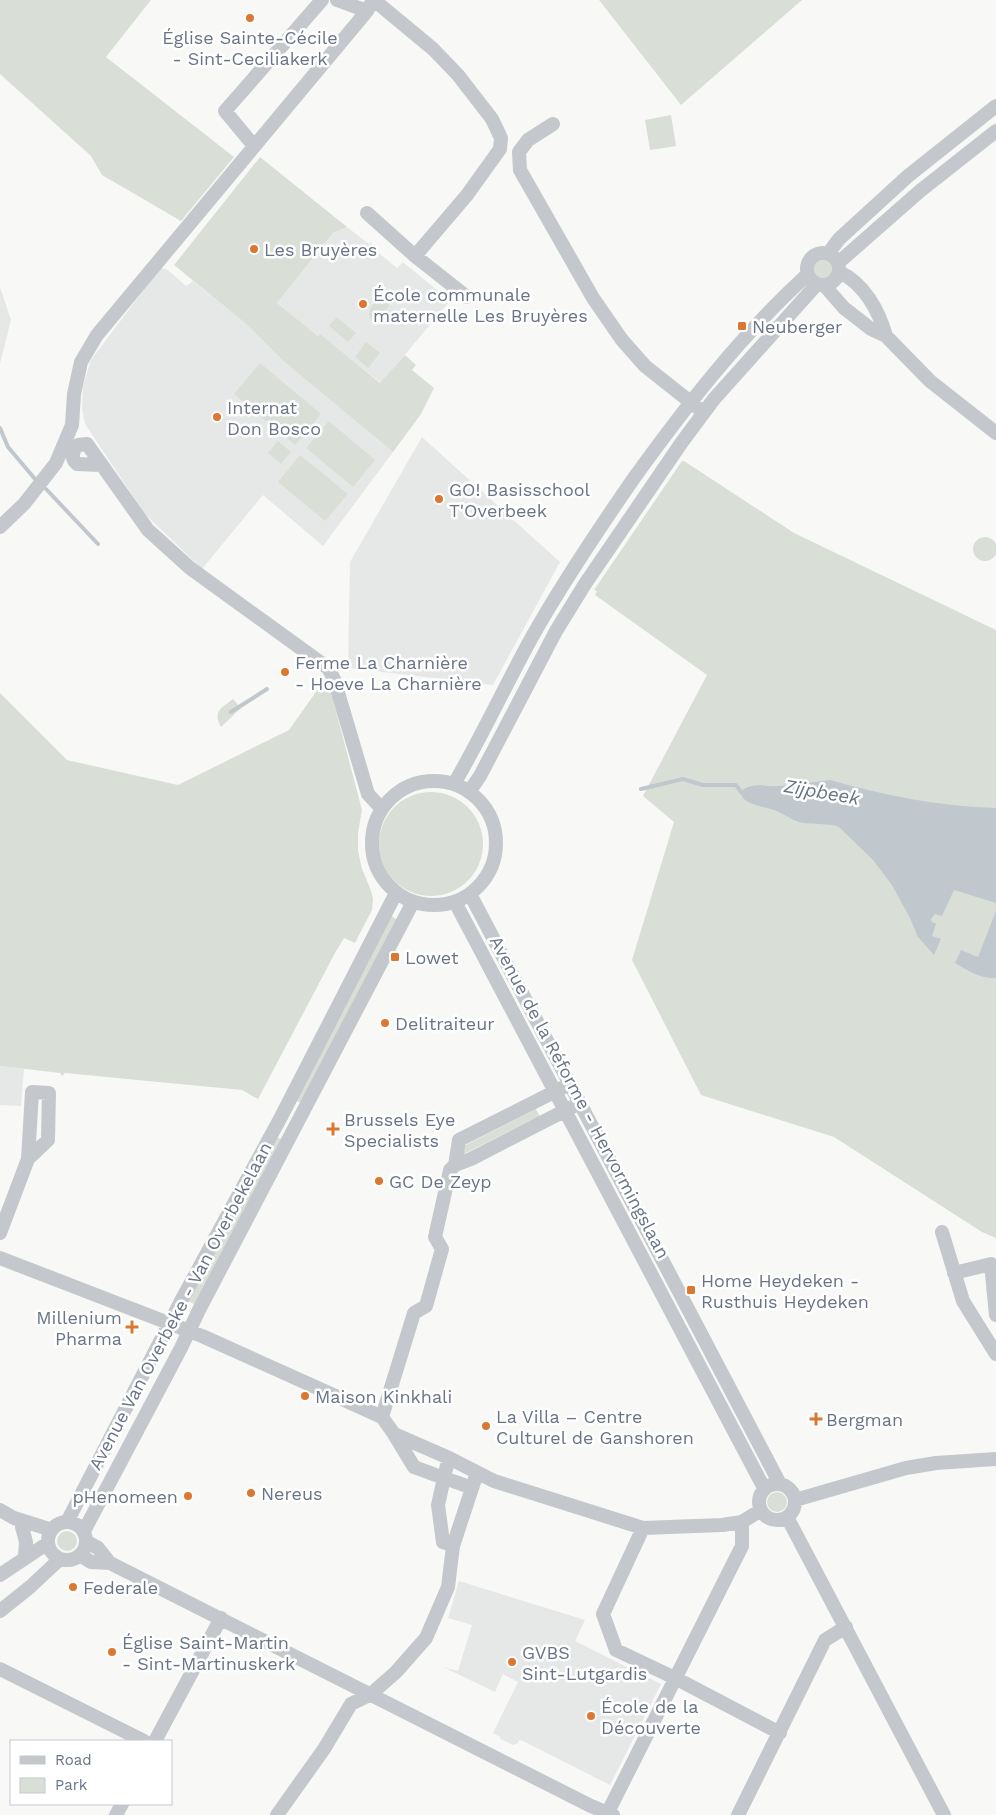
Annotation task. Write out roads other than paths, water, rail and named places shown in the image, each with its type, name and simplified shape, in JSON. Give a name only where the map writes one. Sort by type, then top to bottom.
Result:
[{"type":"street","points":[[254,146],[225,110],[322,0]]},
{"type":"street","points":[[337,0],[371,4],[433,49],[458,75],[492,119],[501,138],[500,149],[494,158],[467,195],[415,256]]},
{"type":"street","points":[[0,527],[24,504],[56,462],[72,425],[74,394],[81,362],[98,335],[371,4]]},
{"type":"street","points":[[454,784],[532,636],[568,576],[690,402],[736,348],[790,291],[816,281],[833,281],[839,239],[908,176],[994,110]]},
{"type":"street","points":[[553,124],[528,140],[519,152],[520,170],[592,298],[622,340],[645,366],[704,413]]},
{"type":"street","points":[[835,263],[920,191],[996,131]]},
{"type":"street","points":[[367,213],[415,256],[467,298]]},
{"type":"street","points":[[886,336],[881,317],[862,290],[850,277],[822,253],[812,258],[808,263],[816,281],[844,308],[871,329],[886,336],[930,381],[996,433]]},
{"type":"street","points":[[469,792],[480,776],[556,631],[585,584],[690,430],[816,281]]},
{"type":"street","points":[[102,465],[148,530],[180,560],[328,668],[334,679],[368,794],[382,809]]},
{"type":"street","points":[[568,576],[585,584]]},
{"type":"street","points":[[434,780],[454,784],[469,792],[480,801],[494,825],[496,839],[492,867],[482,882],[470,894],[455,902],[434,905],[413,902],[396,893],[380,875],[372,853],[373,830],[382,809],[396,794],[414,784],[434,780]]},
{"type":"street","name":"Avenue Van Overbeke - Van Overbekelaan","points":[[67,1522],[170,1323],[281,1117],[396,893]]},
{"type":"street","name":"Avenue de la Réforme - Hervormingslaan","points":[[470,894],[780,1484],[790,1489],[795,1500]]},
{"type":"street","name":"Avenue Van Overbeke - Van Overbekelaan","points":[[85,1536],[189,1331],[413,902]]},
{"type":"street","name":"Avenue de la Réforme - Hervormingslaan","points":[[455,902],[764,1488]]},
{"type":"street","points":[[455,1165],[459,1140],[569,1084]]},
{"type":"street","points":[[382,1417],[414,1313],[426,1306],[442,1249],[435,1237],[450,1170],[455,1165],[471,1159],[579,1103]]},
{"type":"street","points":[[281,1117],[296,1126]]},
{"type":"street","points":[[0,1233],[28,1159]]},
{"type":"street","points":[[942,1232],[964,1301],[996,1354]]},
{"type":"street","points":[[0,1258],[170,1323],[382,1417],[414,1466],[445,1471],[467,1486]]},
{"type":"street","points":[[954,1274],[991,1264],[996,1314]]},
{"type":"street","points":[[670,1311],[684,1303]]},
{"type":"street","points":[[394,1434],[449,1458],[494,1481],[643,1528],[722,1525],[742,1522],[761,1510]]},
{"type":"street","points":[[780,1484],[764,1488],[759,1499],[761,1510],[770,1518],[776,1520],[787,1517],[792,1512],[795,1500],[906,1468],[936,1463],[996,1458]]},
{"type":"street","points":[[445,1471],[438,1505],[443,1542],[453,1546]]},
{"type":"street","points":[[277,1815],[324,1749],[351,1704],[371,1694],[396,1672],[426,1638],[448,1587],[453,1546],[477,1473]]},
{"type":"street","points":[[0,1510],[18,1522],[50,1536]]},
{"type":"street","points":[[787,1517],[944,1815]]},
{"type":"street","points":[[18,1522],[26,1542],[25,1557]]},
{"type":"street","points":[[0,1575],[25,1557],[43,1548],[61,1522],[74,1522],[110,1563]]},
{"type":"street","points":[[80,1556],[91,1562],[110,1563],[610,1814],[742,1546],[742,1522]]},
{"type":"street","points":[[643,1528],[602,1614],[616,1650],[677,1679],[780,1733]]},
{"type":"street","points":[[50,1536],[52,1553],[60,1558],[70,1560],[80,1556],[84,1549],[85,1536]]},
{"type":"street","points":[[0,1611],[30,1588],[60,1558]]},
{"type":"street","points":[[156,1740],[221,1618]]},
{"type":"street","points":[[738,1815],[825,1640],[846,1627]]},
{"type":"street","points":[[0,1669],[142,1740]]},
{"type":"water","points":[[830,780],[912,799],[953,805],[996,808],[996,903],[954,890],[942,916],[935,914],[931,919],[936,924],[932,936],[941,939],[934,955],[918,937],[892,885],[873,860],[839,827],[800,822],[778,811],[753,804],[742,797],[743,790],[752,786],[785,786]]},
{"type":"water","points":[[996,911],[996,978],[990,978],[975,974],[955,963],[961,950],[978,957]]},
{"type":"waterway","name":"Zijpbeek","points":[[0,428],[8,447],[35,479]]},
{"type":"waterway","name":"Zijpbeek","points":[[46,489],[98,544]]},
{"type":"waterway","points":[[231,712],[267,689]]},
{"type":"waterway","name":"Zijpbeek","points":[[641,789],[683,779],[703,785],[736,785],[742,793],[747,794]]},
{"type":"place","name":"Église Sainte-Cécile - Sint-Ceciliakerk","points":[[250,18]]},
{"type":"place","name":"Les Bruyères","points":[[254,249]]},
{"type":"place","name":"École communale maternelle Les Bruyères","points":[[363,304]]},
{"type":"place","name":"Neuberger","points":[[742,326]]},
{"type":"place","name":"Internat Don Bosco","points":[[217,417]]},
{"type":"place","name":"GO! Basisschool T'Overbeek","points":[[439,499]]},
{"type":"place","name":"Ferme La Charnière - Hoeve La Charnière","points":[[285,672]]},
{"type":"place","name":"Lowet","points":[[395,957]]},
{"type":"place","name":"Delitraiteur","points":[[385,1023]]},
{"type":"place","name":"Brussels Eye Specialists","points":[[333,1129]]},
{"type":"place","name":"GC De Zeyp","points":[[379,1181]]},
{"type":"place","name":"Home Heydeken - Rusthuis Heydeken","points":[[691,1290]]},
{"type":"place","name":"Millenium Pharma","points":[[132,1327]]},
{"type":"place","name":"Maison Kinkhali","points":[[305,1396]]},
{"type":"place","name":"Bergman","points":[[816,1419]]},
{"type":"place","name":"La Villa – Centre Culturel de Ganshoren","points":[[486,1426]]},
{"type":"place","name":"Nereus","points":[[251,1493]]},
{"type":"place","name":"pHenomeen","points":[[188,1496]]},
{"type":"place","name":"Federale","points":[[73,1587]]},
{"type":"place","name":"Église Saint-Martin - Sint-Martinuskerk","points":[[112,1652]]},
{"type":"place","name":"GVBS Sint-Lutgardis","points":[[512,1662]]},
{"type":"place","name":"École de la Découverte","points":[[591,1716]]}]
